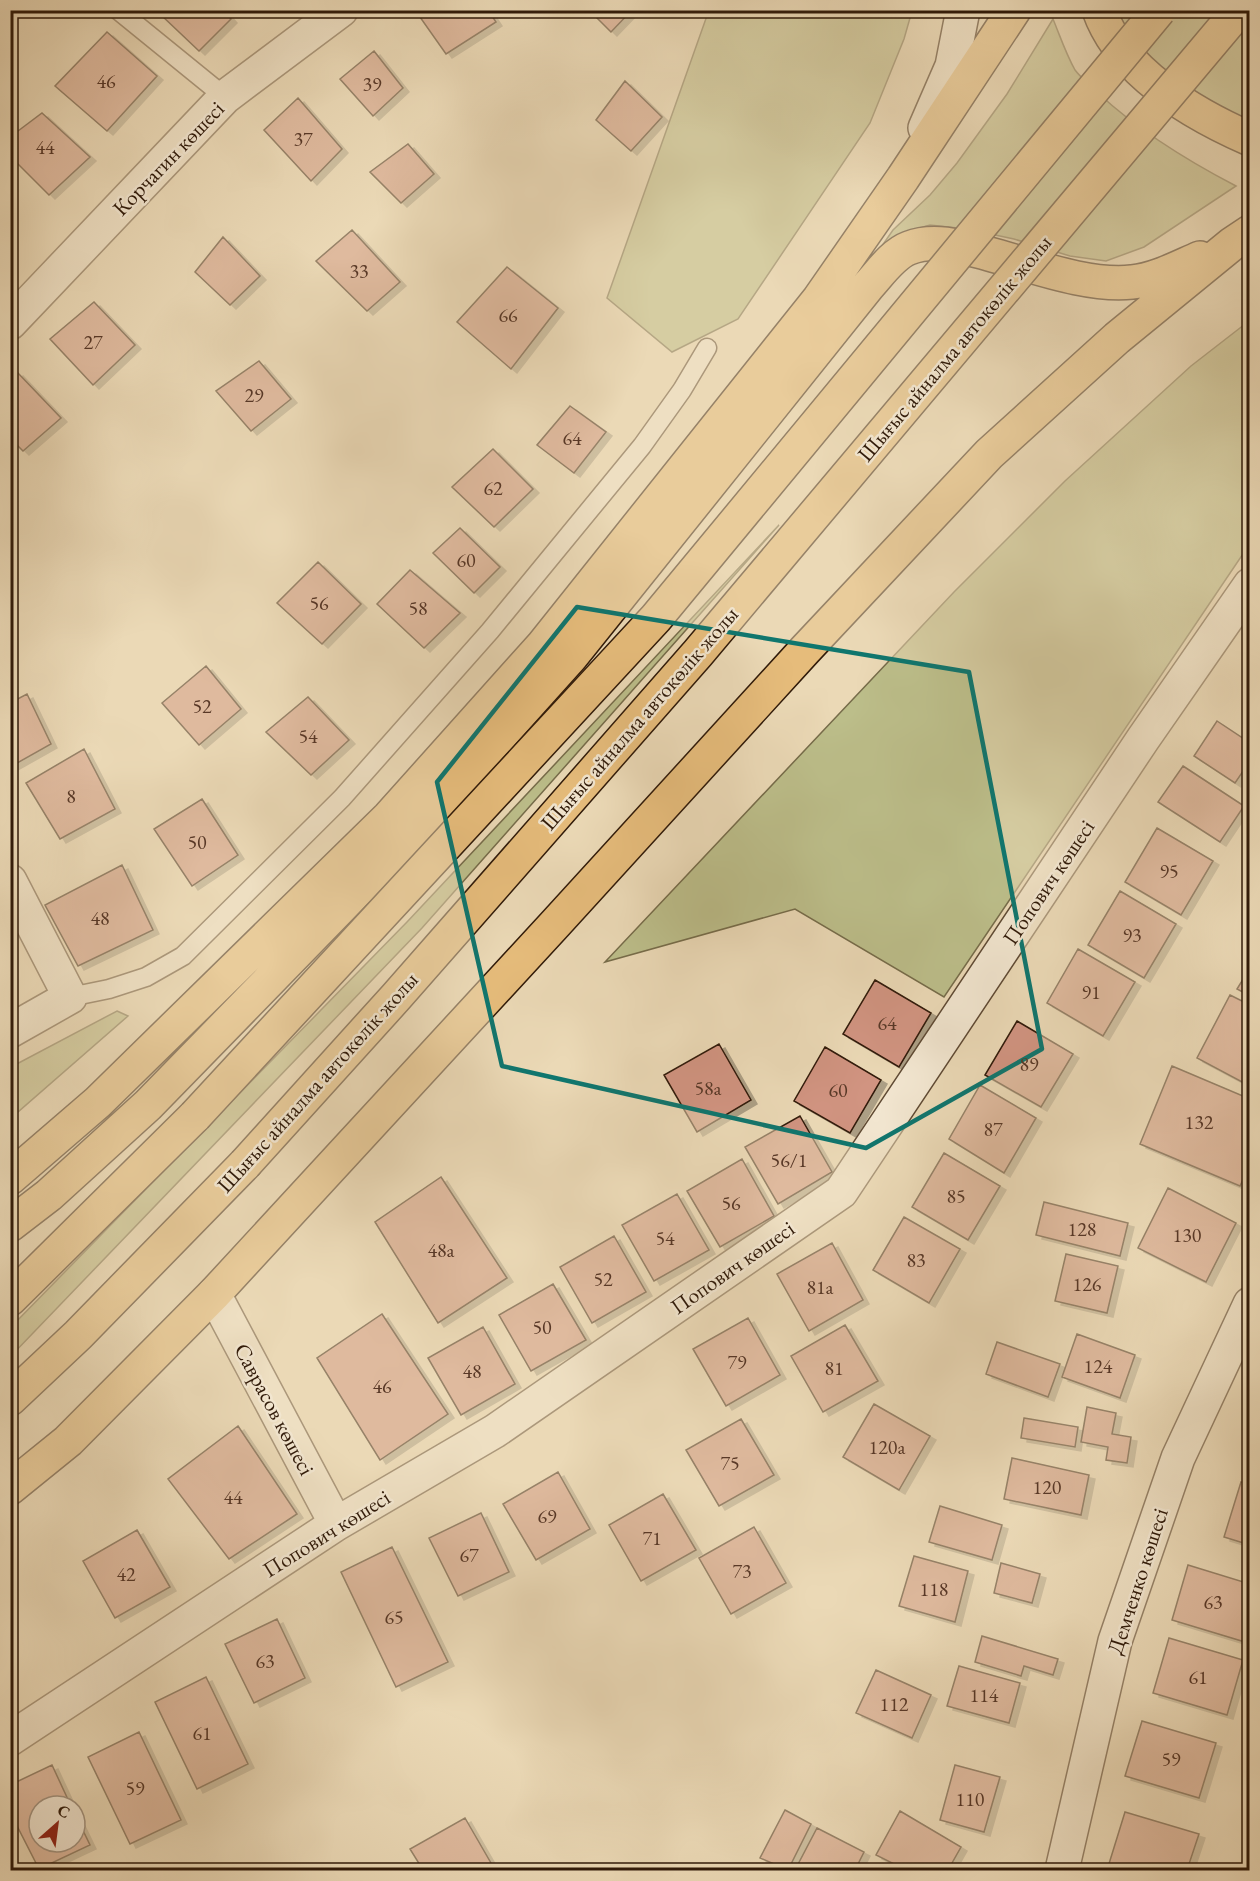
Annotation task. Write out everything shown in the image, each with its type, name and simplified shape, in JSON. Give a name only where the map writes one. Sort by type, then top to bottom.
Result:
[{"type":"main road","points":[[10,1178],[98,1102],[389,816],[543,645],[819,299],[903,178],[1014,10]]},
{"type":"main road","points":[[1099,10],[1104,23],[1120,48],[1154,83],[1194,111],[1250,139]]},
{"type":"main road","points":[[10,1299],[195,1116],[656,618],[1159,10]]},
{"type":"main road","name":"Шығыс айналма автокөлік жолы","points":[[10,1399],[78,1335],[245,1164],[396,997],[698,652],[1239,10]]},
{"type":"main road","points":[[10,1225],[64,1183],[148,1105],[412,834],[571,657],[893,258],[908,248],[934,243],[955,245],[1067,275],[1096,281],[1132,282],[1166,273],[1241,238]]},
{"type":"main road","points":[[10,1488],[68,1441],[214,1294],[805,650],[989,454],[1117,338],[1241,238]]},
{"type":"street","name":"Корчагин көшесі","points":[[10,323],[225,97],[341,10]]},
{"type":"street","points":[[903,178],[952,66],[963,10]]},
{"type":"street","name":"Попович көшесі","points":[[10,1739],[336,1524],[495,1431],[841,1192],[1143,739],[1250,585]]},
{"type":"street","points":[[10,881],[70,997],[10,1031]]},
{"type":"street","name":"Саврасов көшесі","points":[[214,1294],[336,1524]]},
{"type":"street","name":"Демченко көшесі","points":[[1062,1870],[1114,1641],[1178,1458],[1250,1304]]},
{"type":"lane","points":[[118,10],[225,97]]},
{"type":"lane","points":[[70,997],[109,989],[146,977],[183,956],[342,798],[490,631],[642,446],[682,390],[707,348]]},
{"type":"highlighted area","points":[[577,607],[969,672],[1042,1049],[866,1148],[502,1066],[437,782]]},
{"type":"green space","points":[[709,10],[912,11],[904,39],[870,123],[738,319],[672,352],[607,298]]},
{"type":"green space","points":[[1115,11],[1249,11],[1249,119],[1216,105],[1165,71],[1126,31]]},
{"type":"green space","points":[[1053,19],[1075,70],[1098,93],[1164,144],[1236,186],[1144,247],[1106,261],[1070,256],[1014,239],[967,229],[930,225],[902,233],[877,253],[893,230],[930,195],[957,163],[1007,94]]},
{"type":"green space","points":[[1249,321],[1249,545],[944,997],[795,909],[605,962],[954,592],[1065,481],[1191,366]]},
{"type":"green space","points":[[779,525],[422,928],[11,1356],[11,1327],[407,922]]},
{"type":"green space","points":[[117,1011],[128,1016],[11,1118],[11,1067]]},
{"type":"building","points":[[164,10],[223,10],[231,19],[199,51],[160,14]]},
{"type":"building","points":[[415,10],[488,10],[496,22],[446,54]]},
{"type":"building","points":[[589,10],[632,10],[611,32]]},
{"type":"building","points":[[107,32],[157,76],[107,131],[55,86]]},
{"type":"building","points":[[374,51],[403,88],[373,116],[340,79]]},
{"type":"building","points":[[625,81],[662,117],[631,151],[596,120]]},
{"type":"building","points":[[298,98],[342,149],[311,181],[264,130]]},
{"type":"building","points":[[42,113],[90,157],[49,195],[10,156],[10,137]]},
{"type":"building","points":[[408,144],[434,174],[401,203],[370,172]]},
{"type":"building","points":[[352,230],[400,282],[367,311],[316,261]]},
{"type":"building","points":[[223,237],[260,276],[230,305],[195,272]]},
{"type":"building","points":[[507,267],[558,308],[511,369],[457,322]]},
{"type":"building","points":[[94,302],[135,345],[93,385],[50,339]]},
{"type":"building","points":[[259,361],[291,399],[251,431],[216,391]]},
{"type":"building","points":[[17,372],[61,418],[23,451],[10,438],[10,378]]},
{"type":"building","points":[[570,406],[606,432],[574,473],[537,445]]},
{"type":"building","points":[[493,449],[533,489],[494,527],[452,487]]},
{"type":"building","points":[[460,528],[500,567],[474,593],[433,553]]},
{"type":"building","points":[[318,562],[361,604],[322,644],[277,603]]},
{"type":"building","points":[[410,570],[460,613],[424,648],[377,604]]},
{"type":"building","points":[[206,666],[241,709],[199,745],[162,703]]},
{"type":"building","points":[[27,694],[51,744],[10,767],[10,703]]},
{"type":"building","points":[[308,697],[349,740],[311,775],[266,732]]},
{"type":"building","points":[[1217,721],[1250,743],[1250,761],[1235,783],[1194,756]]},
{"type":"building","points":[[84,749],[115,809],[60,839],[26,783]]},
{"type":"building","points":[[1183,766],[1244,806],[1220,842],[1158,802]]},
{"type":"building","points":[[202,799],[238,855],[192,886],[154,829]]},
{"type":"building","points":[[1157,828],[1213,861],[1181,915],[1125,882]]},
{"type":"building","points":[[122,865],[153,930],[78,966],[45,905]]},
{"type":"building","points":[[1120,891],[1176,924],[1144,978],[1088,945]]},
{"type":"building","points":[[1078,949],[1135,982],[1103,1036],[1047,1003]]},
{"type":"building","points":[[1250,968],[1250,996],[1237,989]]},
{"type":"building","points":[[875,980],[931,1013],[899,1067],[843,1034]]},
{"type":"building","points":[[1230,995],[1250,1005],[1250,1072],[1244,1083],[1197,1058]]},
{"type":"building","points":[[1017,1021],[1073,1054],[1041,1107],[985,1075]]},
{"type":"building","points":[[719,1044],[751,1100],[697,1132],[664,1075]]},
{"type":"building","points":[[825,1047],[881,1080],[850,1133],[794,1101]]},
{"type":"building","points":[[1172,1066],[1250,1099],[1250,1164],[1240,1186],[1140,1144]]},
{"type":"building","points":[[980,1085],[1036,1118],[1004,1173],[949,1139]]},
{"type":"building","points":[[800,1116],[832,1172],[778,1204],[745,1147]]},
{"type":"building","points":[[944,1153],[1000,1186],[968,1240],[912,1207]]},
{"type":"building","points":[[742,1159],[774,1216],[720,1247],[687,1191]]},
{"type":"building","points":[[441,1177],[507,1278],[438,1323],[375,1222]]},
{"type":"building","points":[[1168,1188],[1236,1223],[1206,1282],[1138,1248]]},
{"type":"building","points":[[677,1194],[709,1250],[654,1281],[622,1225]]},
{"type":"building","points":[[1044,1202],[1128,1223],[1120,1256],[1036,1235]]},
{"type":"building","points":[[904,1217],[960,1249],[929,1303],[873,1270]]},
{"type":"building","points":[[614,1236],[646,1292],[592,1323],[560,1267]]},
{"type":"building","points":[[832,1243],[863,1300],[809,1331],[777,1274]]},
{"type":"building","points":[[1066,1254],[1118,1266],[1107,1313],[1055,1301]]},
{"type":"building","points":[[553,1284],[586,1340],[531,1371],[499,1315]]},
{"type":"building","points":[[382,1314],[448,1414],[380,1460],[317,1358]]},
{"type":"building","points":[[748,1318],[780,1375],[726,1406],[693,1349]]},
{"type":"building","points":[[845,1325],[878,1381],[823,1412],[791,1356]]},
{"type":"building","points":[[483,1327],[515,1384],[461,1415],[428,1358]]},
{"type":"building","points":[[1077,1334],[1135,1355],[1120,1398],[1062,1377]]},
{"type":"building","points":[[997,1342],[1060,1364],[1048,1397],[986,1374]]},
{"type":"building","points":[[874,1404],[930,1436],[899,1490],[843,1457]]},
{"type":"building","points":[[1087,1407],[1116,1413],[1112,1434],[1131,1437],[1127,1463],[1106,1460],[1108,1447],[1081,1442]]},
{"type":"building","points":[[1024,1418],[1078,1427],[1075,1447],[1021,1438]]},
{"type":"building","points":[[741,1419],[774,1475],[719,1506],[686,1450]]},
{"type":"building","points":[[238,1426],[297,1514],[229,1559],[168,1479]]},
{"type":"building","points":[[1012,1458],[1089,1475],[1081,1515],[1004,1499]]},
{"type":"building","points":[[558,1472],[590,1529],[536,1560],[503,1504]]},
{"type":"building","points":[[1241,1482],[1250,1485],[1250,1545],[1224,1537]]},
{"type":"building","points":[[663,1494],[696,1550],[641,1581],[609,1525]]},
{"type":"building","points":[[940,1506],[1002,1525],[992,1560],[929,1542]]},
{"type":"building","points":[[481,1513],[509,1572],[458,1596],[429,1538]]},
{"type":"building","points":[[754,1527],[786,1583],[731,1614],[699,1558]]},
{"type":"building","points":[[137,1530],[170,1587],[115,1618],[83,1561]]},
{"type":"building","points":[[392,1547],[448,1662],[396,1687],[341,1572]]},
{"type":"building","points":[[914,1556],[968,1571],[955,1622],[899,1606]]},
{"type":"building","points":[[1001,1563],[1040,1574],[1032,1603],[994,1593]]},
{"type":"building","points":[[1188,1565],[1250,1584],[1250,1628],[1245,1642],[1172,1620]]},
{"type":"building","points":[[277,1619],[305,1678],[254,1703],[225,1644]]},
{"type":"building","points":[[982,1636],[1058,1659],[1053,1675],[1024,1666],[1021,1676],[975,1662]]},
{"type":"building","points":[[1169,1638],[1243,1660],[1227,1715],[1153,1693]]},
{"type":"building","points":[[959,1666],[1020,1683],[1009,1723],[947,1706]]},
{"type":"building","points":[[876,1670],[931,1695],[912,1738],[856,1713]]},
{"type":"building","points":[[206,1677],[248,1764],[197,1789],[155,1702]]},
{"type":"building","points":[[1142,1721],[1216,1743],[1199,1798],[1125,1776]]},
{"type":"building","points":[[139,1732],[181,1820],[130,1844],[88,1757]]},
{"type":"building","points":[[52,1765],[65,1794],[27,1794],[27,1845],[10,1812],[10,1785]]},
{"type":"building","points":[[955,1765],[1000,1777],[984,1832],[940,1820]]},
{"type":"building","points":[[785,1810],[811,1824],[788,1870],[760,1858]]},
{"type":"building","points":[[900,1811],[961,1847],[948,1870],[906,1870],[876,1855]]},
{"type":"building","points":[[1125,1812],[1199,1834],[1187,1870],[1120,1870],[1108,1867]]},
{"type":"building","points":[[465,1818],[495,1870],[423,1870],[410,1849]]},
{"type":"building","points":[[817,1828],[864,1852],[855,1870],[795,1870]]},
{"type":"building","points":[[31,1854],[71,1854],[39,1869]]}]
